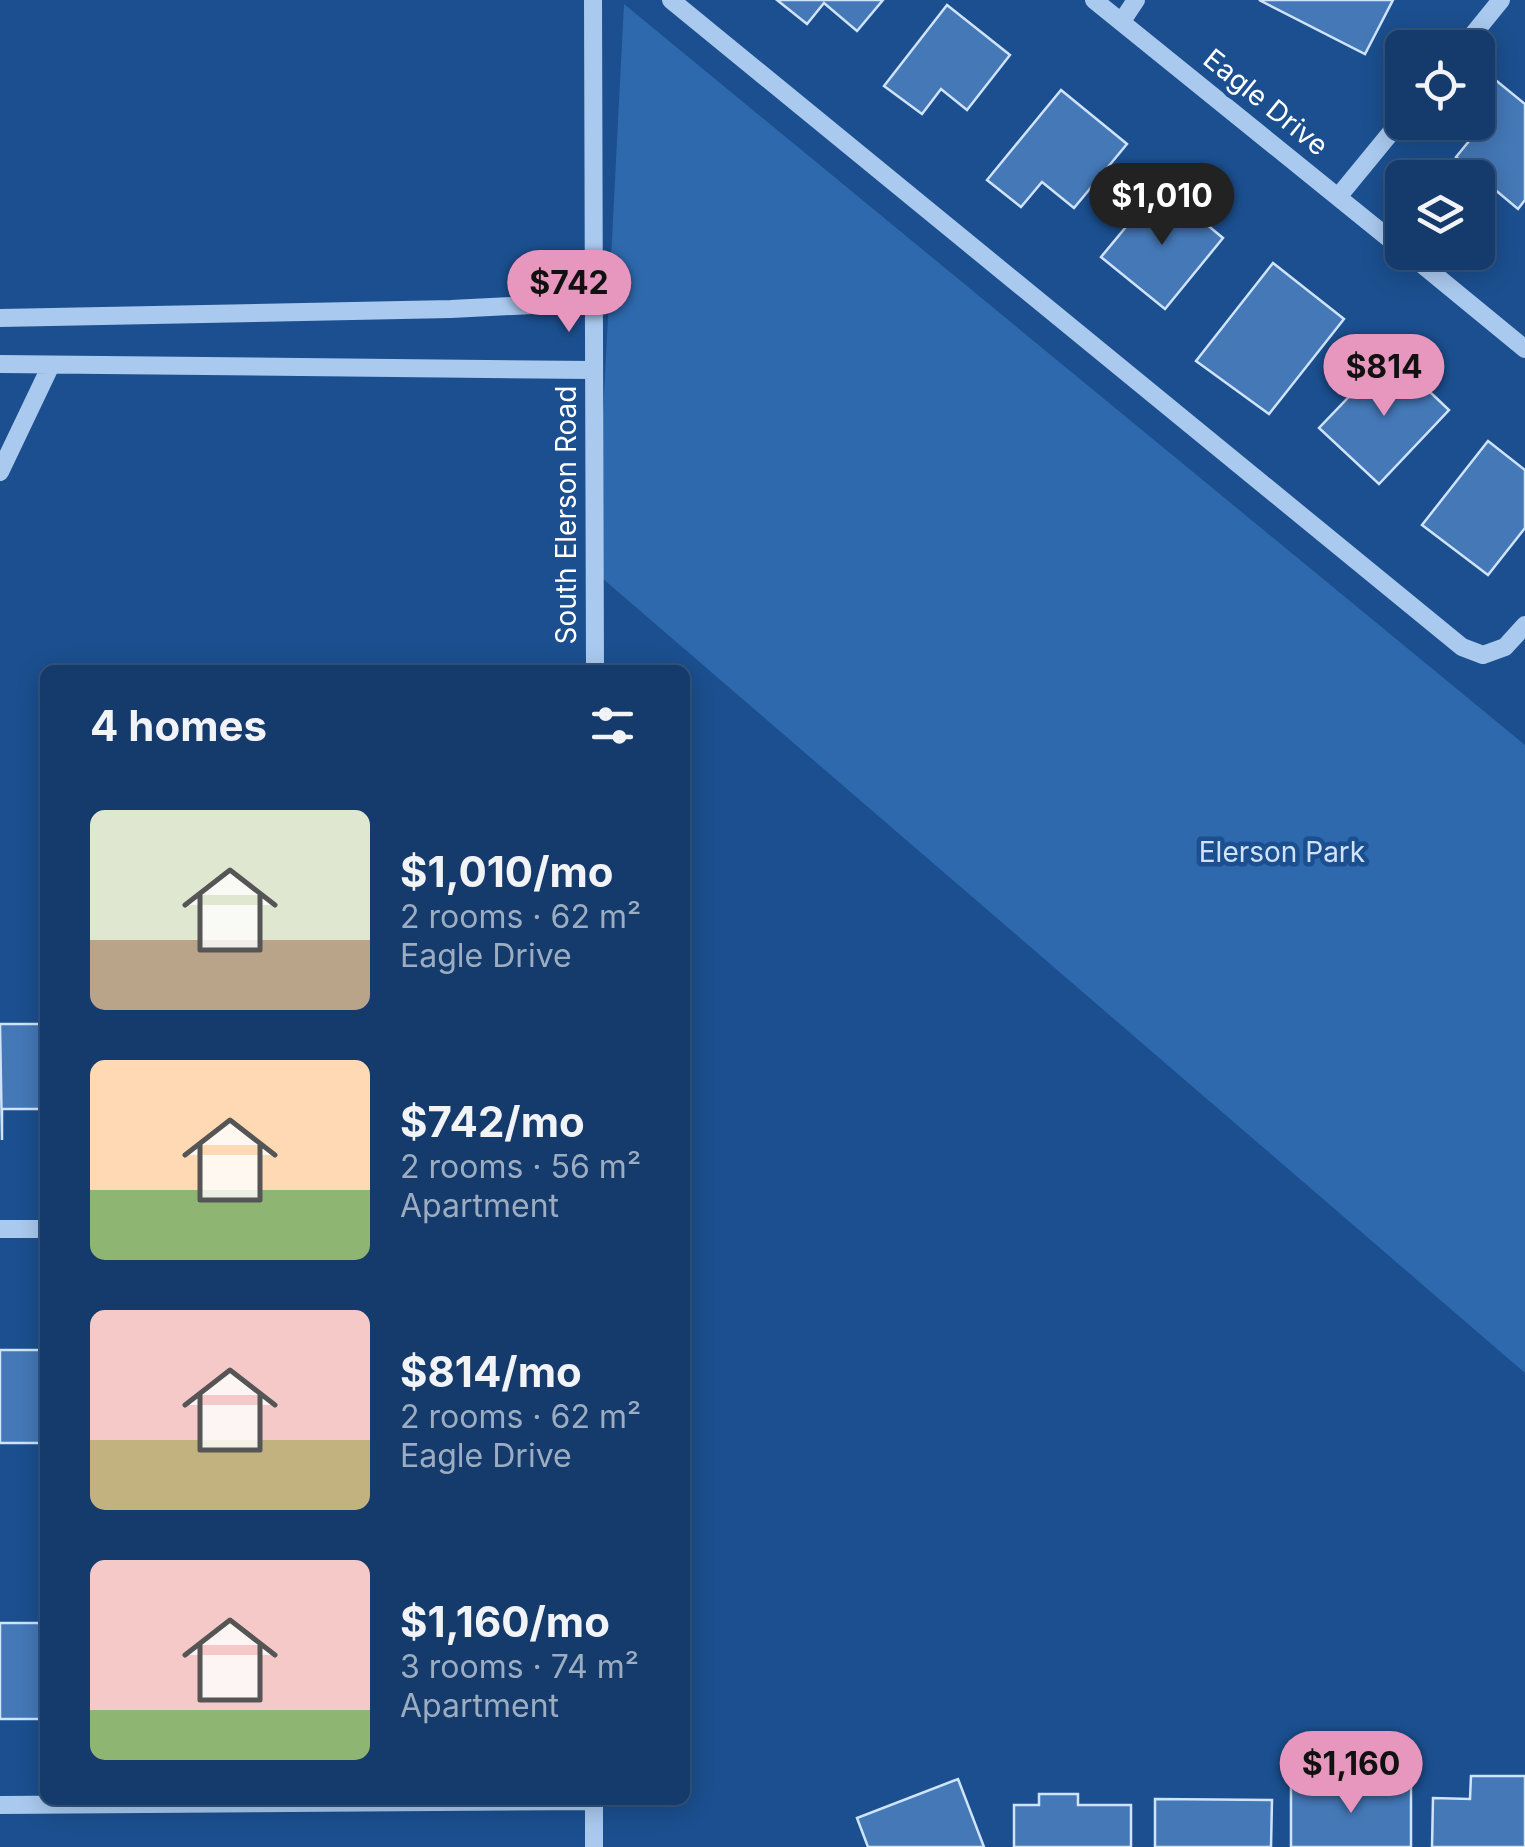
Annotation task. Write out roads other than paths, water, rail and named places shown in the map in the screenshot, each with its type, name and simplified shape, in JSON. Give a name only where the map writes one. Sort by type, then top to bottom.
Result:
[{"type":"street","name":"South Elerson Road","points":[[593,0],[595,665]]},
{"type":"street","points":[[671,0],[1462,647],[1484,655],[1506,647],[1525,625]]},
{"type":"street","name":"Eagle Drive","points":[[1094,0],[1385,235]]},
{"type":"street","points":[[1122,21],[1136,0]]},
{"type":"street","points":[[1477,30],[1502,0]]},
{"type":"street","points":[[1338,197],[1385,140]]},
{"type":"street","name":"Eagle Drive","points":[[1429,270],[1525,348]]},
{"type":"street","points":[[0,318],[300,313],[593,302]]},
{"type":"street","points":[[0,364],[593,370]]},
{"type":"street","points":[[0,472],[50,365]]},
{"type":"street","points":[[0,1229],[40,1229]]},
{"type":"street","points":[[0,1805],[40,1805]]},
{"type":"street","points":[[594,1805],[594,1847]]},
{"type":"park label","name":"Elerson Park","points":[[1282,852]]}]
